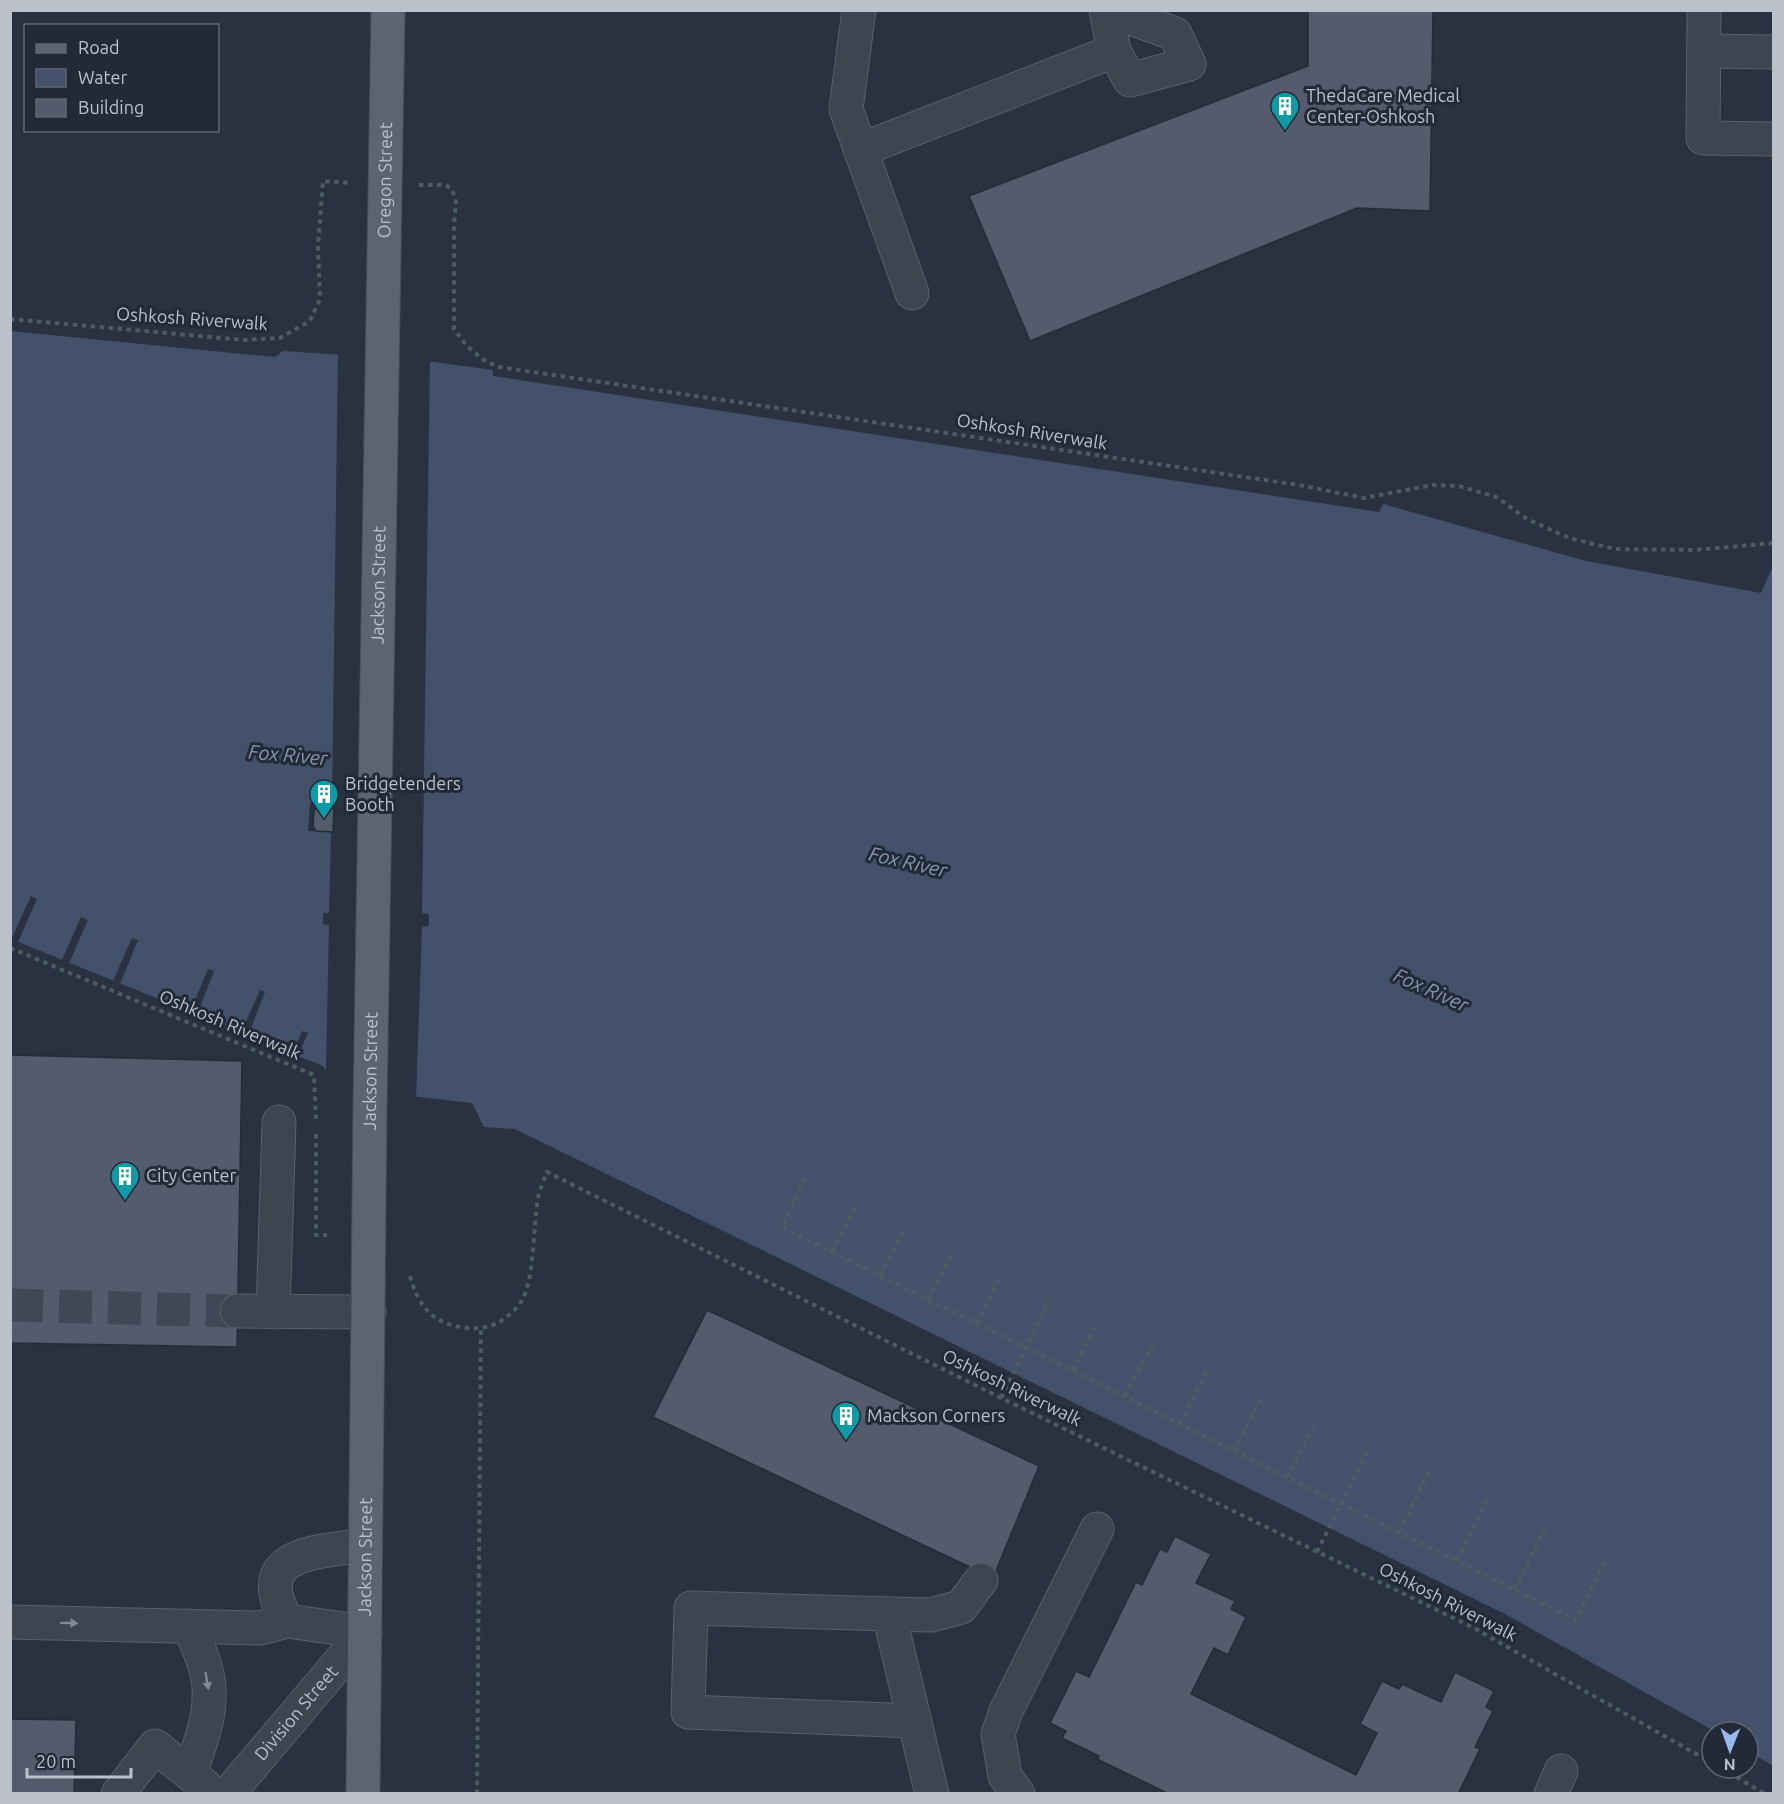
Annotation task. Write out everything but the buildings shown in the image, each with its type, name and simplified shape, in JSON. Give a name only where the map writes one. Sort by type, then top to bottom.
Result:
[{"type":"main road","name":"Oregon Street","points":[[384,349],[388,10]]},
{"type":"main road","name":"Jackson Street","points":[[363,1794],[370,1105],[384,349]]},
{"type":"street","points":[[859,10],[846,109],[912,293]]},
{"type":"street","points":[[1107,10],[1175,34],[1189,64],[1130,80],[1113,51],[1107,10]]},
{"type":"street","points":[[1704,10],[1703,138],[1773,139]]},
{"type":"street","points":[[860,150],[1113,51]]},
{"type":"street","points":[[1704,51],[1773,52]]},
{"type":"street","points":[[273,1312],[279,1122]]},
{"type":"street","points":[[237,1311],[369,1312]]},
{"type":"street","points":[[1018,1794],[1005,1776],[998,1734],[1006,1711],[1097,1529]]},
{"type":"street","points":[[287,1621],[278,1604],[276,1584],[278,1573],[291,1560],[308,1554],[365,1545]]},
{"type":"street","points":[[915,1721],[688,1712],[692,1608],[931,1615],[961,1607],[981,1580]]},
{"type":"street","points":[[889,1614],[932,1794]]},
{"type":"street","points":[[10,1622],[260,1628],[287,1621],[365,1632]]},
{"type":"street","points":[[189,1626],[209,1686],[202,1784]]},
{"type":"street","name":"Division Street","points":[[228,1794],[365,1632]]},
{"type":"street","points":[[118,1794],[155,1746],[202,1784]]},
{"type":"path","name":"Oshkosh Riverwalk","points":[[10,319],[244,340],[280,338],[310,321],[320,299],[318,248],[323,181],[346,183]]},
{"type":"path","name":"Oshkosh Riverwalk","points":[[426,185],[446,185],[452,190],[456,199],[454,329],[466,345],[482,359],[499,367],[1299,485],[1364,498],[1433,485],[1459,486],[1496,497],[1527,519],[1569,538],[1615,549],[1695,550],[1773,543]]},
{"type":"path","name":"Oshkosh Riverwalk","points":[[10,948],[314,1075],[316,1094],[315,1235],[327,1235]]},
{"type":"path","name":"Oshkosh Riverwalk","points":[[481,1328],[497,1323],[510,1314],[522,1301],[528,1282],[538,1196],[547,1172],[1001,1398],[1474,1628],[1700,1756]]},
{"type":"path","points":[[805,1179],[782,1227],[1576,1620],[1606,1559]]},
{"type":"path","points":[[832,1252],[856,1205]]},
{"type":"path","points":[[880,1276],[905,1227]]},
{"type":"path","points":[[928,1300],[953,1251]]},
{"type":"path","points":[[410,1276],[414,1291],[430,1314],[446,1324],[462,1328],[481,1328],[477,1794]]},
{"type":"path","points":[[977,1324],[1000,1276]]},
{"type":"path","points":[[1001,1398],[1049,1299]]},
{"type":"path","points":[[1073,1371],[1096,1324]]},
{"type":"path","points":[[1125,1396],[1154,1343]]},
{"type":"path","points":[[1180,1424],[1207,1370]]},
{"type":"path","points":[[1234,1451],[1261,1396]]},
{"type":"path","points":[[1287,1477],[1315,1423]]},
{"type":"path","points":[[1317,1552],[1369,1448]]},
{"type":"path","points":[[1400,1532],[1429,1470]]},
{"type":"path","points":[[1457,1561],[1487,1499]]},
{"type":"path","points":[[1515,1589],[1545,1528]]},
{"type":"path","points":[[1741,1780],[1765,1794]]},
{"type":"water","name":"Fox River","points":[[10,331],[275,357],[283,351],[419,360],[493,370],[493,376],[1379,512],[1383,504],[1586,561],[1761,593],[1773,566],[1773,1766],[1760,1758],[1760,1720],[1700,1720],[1700,1723],[1505,1614],[515,1129],[484,1127],[472,1103],[333,1087],[323,1066],[11,939]]},
{"type":"pier","points":[[338,351],[430,358],[422,913],[429,914],[429,926],[422,927],[416,1099],[332,1090],[321,1069],[10,942],[31,896],[37,899],[18,942],[62,960],[81,917],[88,920],[69,963],[113,981],[132,938],[138,940],[120,984],[190,1012],[208,969],[214,971],[197,1015],[241,1033],[260,990],[265,992],[248,1036],[292,1054],[302,1031],[308,1033],[298,1056],[326,1070],[329,925],[323,924],[323,913],[329,913],[331,832],[308,831],[310,803],[332,804]]},
{"type":"tunnel","points":[[10,1305],[237,1311]]},
{"type":"place","name":"ThedaCare Medical Center-Oshkosh","points":[[1285,132]]},
{"type":"place","name":"Bridgetenders Booth","points":[[324,820]]},
{"type":"place","name":"City Center","points":[[125,1202]]},
{"type":"place","name":"Mackson Corners","points":[[846,1442]]}]
